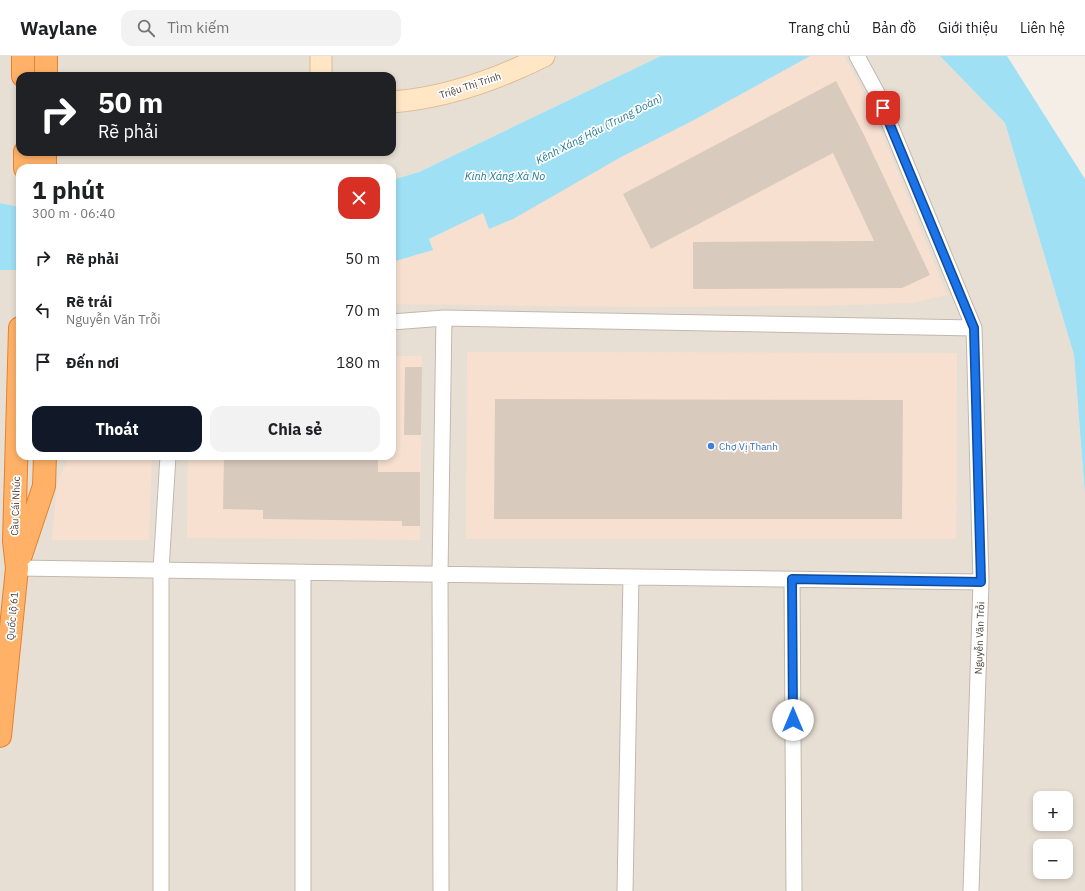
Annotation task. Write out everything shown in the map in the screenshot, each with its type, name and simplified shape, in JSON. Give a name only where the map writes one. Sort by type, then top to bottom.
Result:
[{"type":"highway","points":[[23,56],[23,72]]},
{"type":"highway","points":[[46,56],[46,72]]},
{"type":"highway","name":"Cầu Cái Nhúc","points":[[16,460],[14,541],[16,568]]},
{"type":"highway","name":"Cầu Cái Nhúc","points":[[16,568],[44,486],[45,460]]},
{"type":"highway","name":"Quốc lộ 61","points":[[0,736],[16,568]]},
{"type":"street","points":[[321,56],[321,72]]},
{"type":"street","name":"Triệu Thị Trinh","points":[[396,102],[433,97],[456,92],[544,56]]},
{"type":"street","name":"Nguyễn Văn Trỗi","points":[[857,56],[877,93],[974,328],[981,582],[971,891]]},
{"type":"street","points":[[442,891],[440,574],[444,318]]},
{"type":"street","points":[[396,322],[444,318],[974,328]]},
{"type":"street","points":[[162,891],[161,570],[168,460]]},
{"type":"street","points":[[16,568],[981,582]]},
{"type":"street","points":[[303,572],[303,891]]},
{"type":"street","points":[[625,891],[631,577]]},
{"type":"street","points":[[792,579],[794,891]]},
{"type":"shaded area","points":[[0,56],[661,56],[419,172],[396,179],[396,164],[16,164],[16,206],[0,203]]},
{"type":"shaded area","points":[[810,56],[940,56],[1005,123],[1074,355],[1085,495],[1085,891],[0,891],[0,270],[16,270],[16,460],[396,460],[396,261],[418,255],[694,120]]},
{"type":"shaded area","points":[[810,56],[844,56],[866,97],[947,295],[911,303],[813,306],[644,307],[396,304],[396,261],[433,250],[429,239],[483,213],[489,229],[513,219],[621,157],[694,120]]},
{"type":"shaded area","name":"Chợ Vị Thanh","points":[[467,352],[957,353],[956,539],[466,539]]},
{"type":"shaded area","points":[[396,356],[422,356],[420,540],[187,538],[188,460],[396,460]]},
{"type":"shaded area","points":[[67,460],[152,460],[149,540],[52,540],[57,484]]},
{"type":"water","name":"Kinh Xáng Xà No","points":[[661,56],[810,56],[694,120],[621,157],[513,219],[489,229],[483,213],[429,239],[433,250],[396,261],[396,179],[419,172]]},
{"type":"water","points":[[940,56],[1007,56],[1085,179],[1085,495],[1074,355],[1005,123]]},
{"type":"water","points":[[0,203],[16,206],[16,270],[0,270]]},
{"type":"building","points":[[836,81],[864,135],[930,275],[902,288],[693,289],[693,242],[874,241],[833,153],[651,249],[623,194]]},
{"type":"building","points":[[405,367],[422,367],[421,435],[404,435]]},
{"type":"building","points":[[495,399],[903,400],[902,519],[494,519]]},
{"type":"building","points":[[224,460],[378,460],[378,472],[420,472],[420,526],[402,526],[402,521],[263,519],[263,510],[223,509]]},
{"type":"place","name":"Chợ Vị Thanh","points":[[711,446]]},
{"type":"route","points":[[793,720],[792,579],[981,582],[974,328],[883,108]]},
{"type":"water label","name":"Kênh Xáng Hậu (Trung Đoàn)","points":[[599,129]]}]
